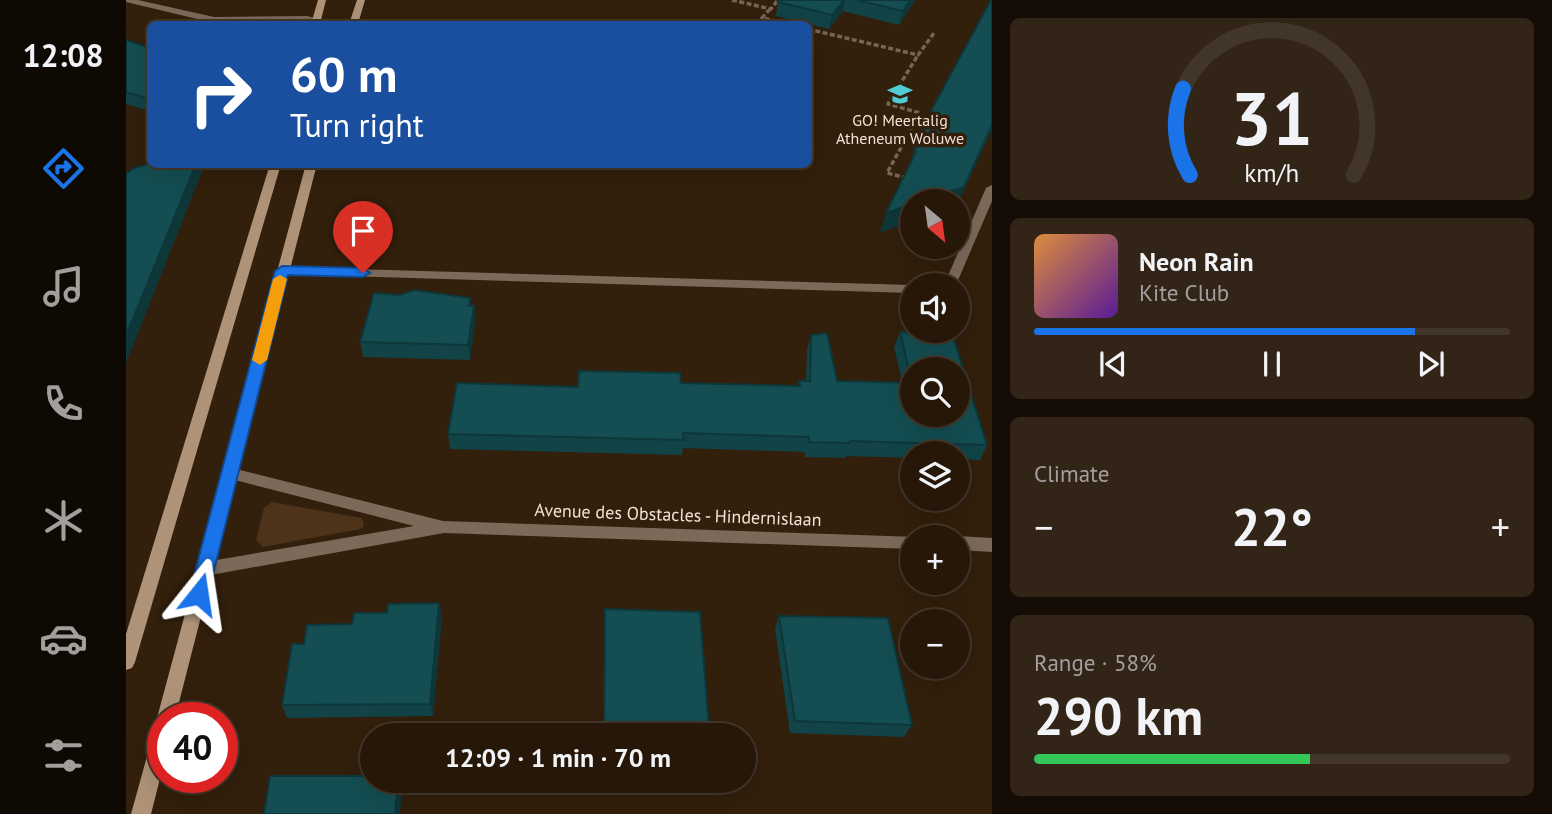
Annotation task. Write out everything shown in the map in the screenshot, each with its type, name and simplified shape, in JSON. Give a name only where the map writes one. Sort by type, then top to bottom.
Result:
[{"type":"street","points":[[127,0],[190,17],[228,21],[315,21],[322,0]]},
{"type":"street","points":[[354,21],[361,0]]},
{"type":"street","points":[[190,17],[198,21]]},
{"type":"street","points":[[126,662],[275,168]]},
{"type":"street","points":[[170,702],[311,168]]},
{"type":"street","points":[[955,273],[992,188]]},
{"type":"street","points":[[282,271],[900,289]]},
{"type":"street","name":"Avenue des Obstacles - Hindernislaan","points":[[232,474],[444,527]]},
{"type":"street","name":"Avenue des Obstacles - Hindernislaan","points":[[205,569],[444,527],[900,542]]},
{"type":"street","points":[[970,544],[992,545]]},
{"type":"street","points":[[141,814],[147,791]]},
{"type":"path","points":[[732,0],[771,9]]},
{"type":"path","points":[[776,21],[762,18],[778,0]]},
{"type":"path","points":[[812,30],[918,55]]},
{"type":"path","points":[[907,178],[887,173],[920,113],[888,104],[934,33]]},
{"type":"shaded area","points":[[272,502],[362,518],[364,526],[361,529],[263,547],[256,540],[264,508]]},
{"type":"building","points":[[844,0],[832,15],[778,2]]},
{"type":"building","points":[[857,0],[910,0],[903,11]]},
{"type":"building","points":[[992,0],[992,125],[964,187],[900,189],[900,208],[886,213],[916,152],[914,151],[924,132],[920,131]]},
{"type":"building","points":[[126,40],[147,47],[147,98],[126,92]]},
{"type":"building","points":[[147,165],[147,168],[194,168],[126,336],[126,174],[134,168]]},
{"type":"building","points":[[415,290],[470,298],[469,306],[474,306],[468,345],[360,342],[374,293],[400,295]]},
{"type":"building","points":[[827,333],[837,381],[900,383],[900,427],[970,427],[970,391],[987,445],[970,445],[970,441],[809,442],[809,437],[683,433],[684,440],[448,434],[457,383],[578,387],[579,371],[680,373],[681,383],[800,386],[799,381],[810,381],[811,335]]},
{"type":"building","points":[[903,343],[955,343],[960,357],[906,357]]},
{"type":"building","points":[[439,603],[430,704],[282,705],[292,644],[304,644],[307,625],[352,624],[354,613],[387,613],[388,604]]},
{"type":"building","points":[[605,609],[700,612],[709,723],[604,723]]},
{"type":"building","points":[[779,616],[888,618],[912,725],[795,721]]},
{"type":"building","points":[[270,776],[360,776],[360,793],[397,793],[395,814],[264,814]]},
{"type":"slow traffic","points":[[260,360],[280,279]]},
{"type":"place","name":"GO! Meertalig Atheneum Woluwe","points":[[900,94]]},
{"type":"route","points":[[199,594],[282,271],[363,273]]}]
